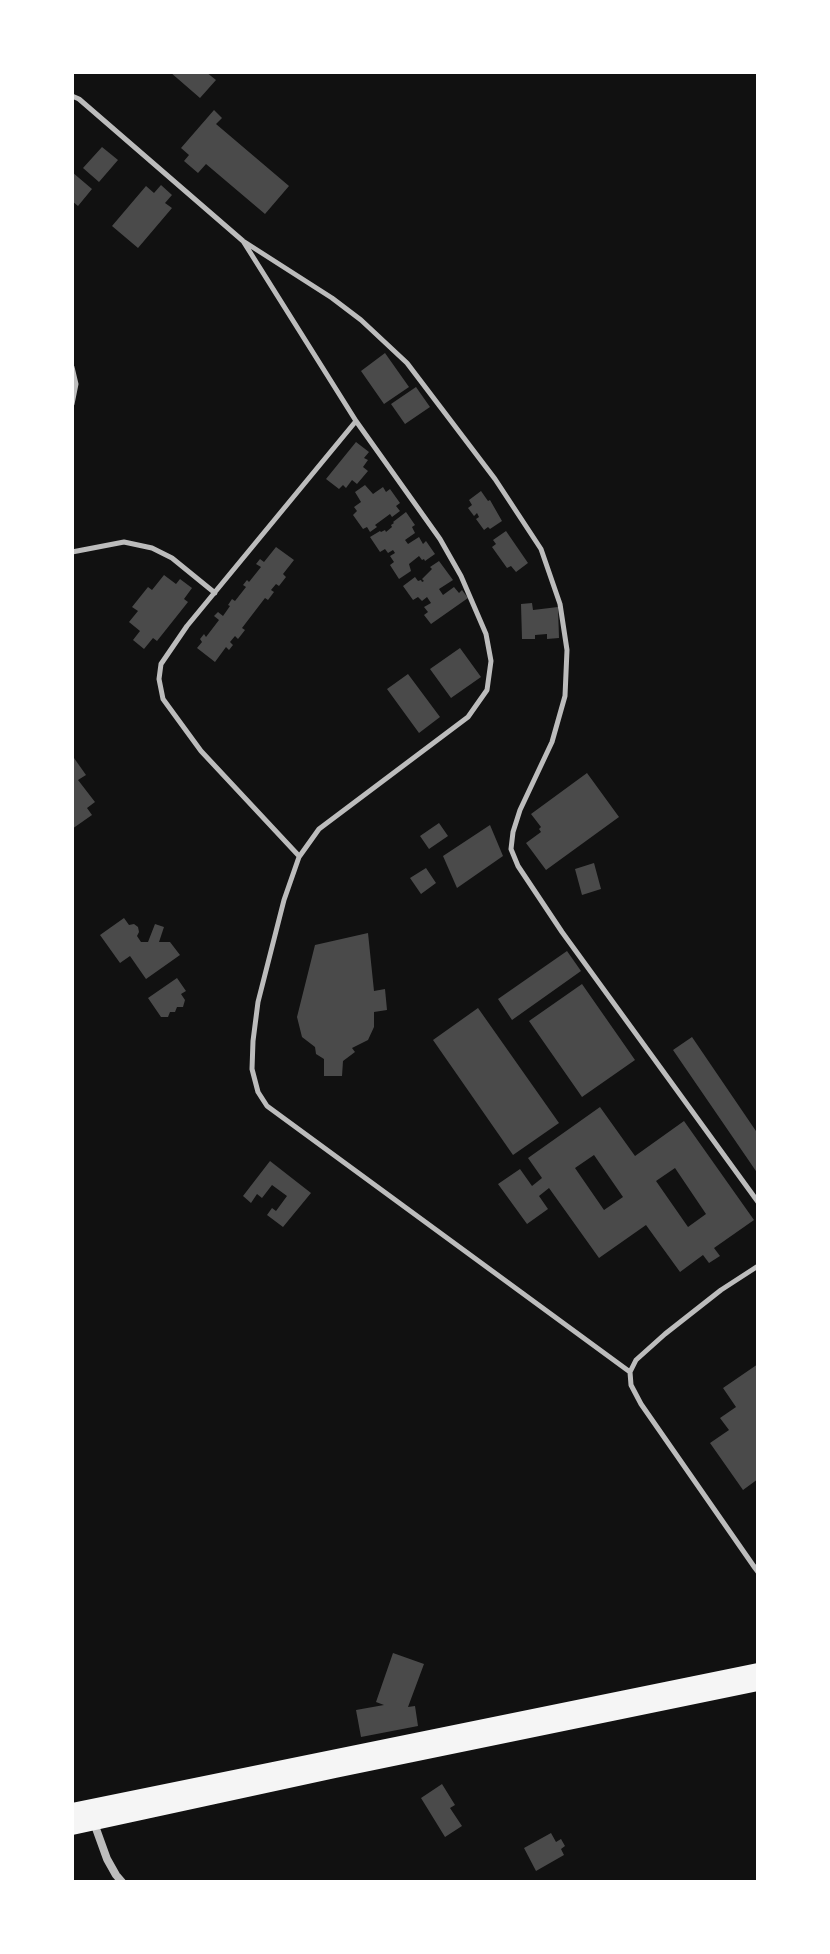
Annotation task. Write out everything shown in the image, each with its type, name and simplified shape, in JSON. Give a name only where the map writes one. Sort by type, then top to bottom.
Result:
[{"type":"main road","points":[[72,1811],[758,1671]]},
{"type":"main road","points":[[72,1827],[758,1683]]},
{"type":"street","points":[[94,1823],[107,1859],[122,1882]]},
{"type":"lane","points":[[72,96],[243,241],[332,298],[407,363],[495,479],[541,549],[560,604],[567,650],[565,696],[552,742],[520,810],[511,849],[518,866],[562,932],[758,1202]]},
{"type":"lane","points":[[243,241],[356,421],[440,539],[461,576],[486,634],[491,661],[487,690],[468,717],[319,829],[299,857],[284,900],[258,1002],[252,1069],[258,1092],[267,1106],[630,1372]]},
{"type":"lane","points":[[72,367],[76,384],[72,404]]},
{"type":"lane","points":[[299,857],[201,751],[163,699],[159,679],[161,664],[187,626],[356,421]]},
{"type":"lane","points":[[72,552],[124,542],[152,548],[172,558],[215,593]]},
{"type":"lane","points":[[757,1568],[641,1404],[631,1385],[630,1372],[636,1360],[665,1334],[721,1290],[758,1266]]},
{"type":"building","points":[[170,72],[206,72],[216,80],[200,98]]},
{"type":"building","points":[[214,110],[222,118],[216,124],[289,186],[265,214],[206,164],[198,173],[184,161],[189,155],[181,148]]},
{"type":"building","points":[[102,147],[118,160],[99,182],[83,168]]},
{"type":"building","points":[[72,172],[92,189],[78,206],[72,201]]},
{"type":"building","points":[[161,185],[172,195],[165,203],[172,208],[138,248],[112,226],[146,186],[154,193]]},
{"type":"building","points":[[385,353],[409,387],[384,404],[361,371]]},
{"type":"building","points":[[416,387],[430,407],[405,424],[391,404]]},
{"type":"building","points":[[356,442],[369,452],[364,458],[368,460],[363,467],[368,471],[357,484],[352,480],[346,488],[343,485],[339,489],[326,479]]},
{"type":"building","points":[[365,485],[373,494],[383,487],[386,492],[390,489],[400,503],[396,506],[400,511],[392,517],[390,514],[370,532],[367,527],[363,529],[353,515],[357,511],[354,507],[361,502],[355,492]]},
{"type":"building","points":[[481,491],[502,521],[484,530],[476,519],[479,517],[477,513],[474,516],[468,508],[472,505],[469,500]]},
{"type":"building","points":[[406,512],[415,525],[412,527],[415,533],[405,540],[408,544],[419,537],[435,554],[425,561],[419,556],[409,564],[411,571],[399,579],[390,565],[394,562],[390,556],[395,553],[393,550],[380,552],[370,537],[380,531],[386,532]]},
{"type":"building","points":[[506,531],[528,563],[516,572],[511,566],[507,568],[492,547],[496,544],[493,540]]},
{"type":"building","points":[[276,547],[294,560],[283,574],[286,577],[279,586],[276,584],[268,600],[265,598],[242,628],[245,630],[238,639],[235,636],[230,642],[233,645],[229,650],[226,647],[215,662],[197,648],[202,642],[200,639],[204,634],[206,637],[219,620],[214,616],[218,612],[223,616],[232,599],[235,601],[246,587],[243,585],[261,567],[256,564],[260,559],[264,562]]},
{"type":"building","points":[[439,561],[453,580],[439,589],[443,595],[454,587],[459,593],[462,590],[468,598],[431,624],[424,615],[428,612],[424,607],[431,603],[427,597],[422,601],[418,597],[413,600],[403,586],[415,577],[418,581],[424,581],[422,579],[432,569],[430,567]]},
{"type":"building","points":[[164,575],[176,584],[180,579],[192,588],[184,599],[188,602],[157,641],[153,638],[144,649],[133,640],[140,631],[129,622],[138,611],[132,607],[148,587],[152,590]]},
{"type":"building","points":[[532,603],[533,610],[558,607],[559,638],[547,639],[547,634],[535,635],[535,639],[522,639],[521,604]]},
{"type":"building","points":[[460,648],[481,677],[451,698],[430,669]]},
{"type":"building","points":[[408,674],[440,717],[419,733],[387,689]]},
{"type":"building","points":[[74,758],[86,775],[78,780],[95,802],[87,808],[92,815],[72,829],[72,760]]},
{"type":"building","points":[[587,773],[619,817],[546,870],[526,843],[541,832],[541,827],[531,814]]},
{"type":"building","points":[[439,823],[448,836],[429,849],[420,836]]},
{"type":"building","points":[[490,825],[503,856],[457,888],[443,856]]},
{"type":"building","points":[[594,863],[601,889],[582,895],[575,869]]},
{"type":"building","points":[[426,868],[436,883],[421,894],[410,878]]},
{"type":"building","points":[[124,918],[129,925],[138,927],[137,936],[141,942],[148,942],[155,924],[164,927],[159,942],[170,942],[180,955],[146,979],[130,956],[120,963],[100,935]]},
{"type":"building","points":[[368,933],[374,991],[385,989],[387,1010],[374,1012],[374,1027],[368,1040],[352,1048],[355,1052],[343,1061],[342,1076],[324,1076],[324,1059],[302,1037],[297,1017],[315,945]]},
{"type":"building","points":[[567,951],[581,971],[512,1020],[498,999]]},
{"type":"building","points":[[177,978],[186,991],[181,994],[185,1000],[183,1007],[177,1007],[168,1017],[161,1017],[148,998]]},
{"type":"building","points":[[582,984],[635,1060],[582,1097],[529,1021]]},
{"type":"building","points":[[478,1008],[559,1123],[513,1155],[433,1040]]},
{"type":"building","points":[[692,1037],[758,1134],[758,1174],[673,1050]]},
{"type":"building","points":[[600,1107],[635,1156],[684,1121],[754,1220],[714,1248],[720,1256],[709,1263],[703,1255],[680,1272],[646,1225],[599,1258],[549,1188],[539,1196],[548,1209],[527,1224],[498,1184],[520,1169],[532,1186],[542,1178],[528,1158]],"holes":[[[594,1155],[623,1197],[604,1210],[575,1168]],[[675,1168],[706,1214],[688,1227],[656,1181]]]},
{"type":"building","points":[[270,1161],[311,1193],[283,1227],[267,1215],[272,1208],[276,1211],[287,1196],[272,1185],[262,1198],[257,1194],[251,1203],[243,1196]]},
{"type":"building","points":[[758,1364],[758,1479],[743,1490],[710,1443],[729,1430],[720,1418],[736,1407],[723,1388]]},
{"type":"building","points":[[393,1653],[424,1664],[408,1707],[415,1706],[418,1726],[361,1737],[356,1710],[384,1705],[376,1702]]},
{"type":"building","points":[[442,1784],[455,1805],[450,1808],[462,1826],[445,1837],[421,1798]]},
{"type":"building","points":[[551,1833],[556,1842],[561,1839],[565,1846],[561,1849],[564,1855],[536,1871],[524,1848]]}]
